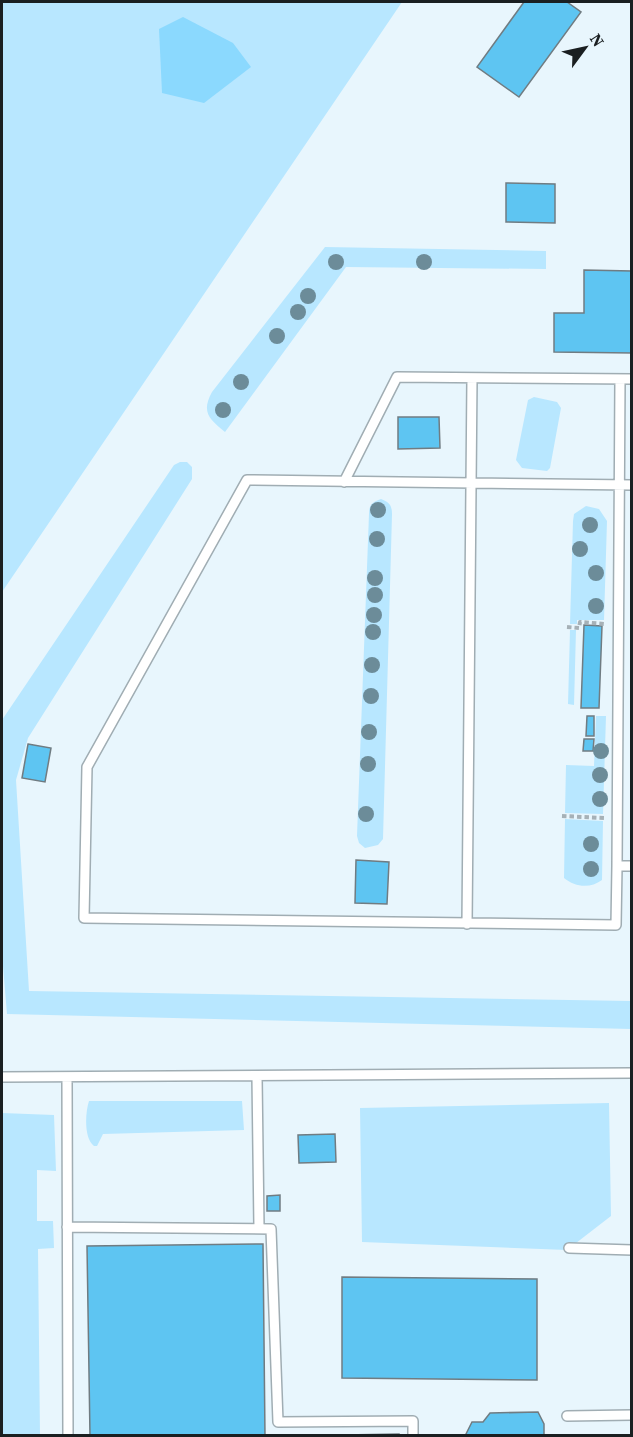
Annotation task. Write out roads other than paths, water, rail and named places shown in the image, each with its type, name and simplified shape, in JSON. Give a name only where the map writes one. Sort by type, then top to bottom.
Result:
[{"type":"lane","points":[[344,482],[397,377],[632,379]]},
{"type":"lane","points":[[467,924],[472,378]]},
{"type":"lane","points":[[620,379],[620,485],[616,925],[84,918],[87,767],[246,480],[344,482],[471,483],[620,485],[632,485]]},
{"type":"lane","points":[[617,866],[632,866]]},
{"type":"lane","points":[[2,1077],[632,1073]]},
{"type":"lane","points":[[256,1077],[259,1228]]},
{"type":"lane","points":[[67,1078],[68,1436]]},
{"type":"lane","points":[[67,1227],[271,1228],[278,1422],[413,1421],[413,1436]]},
{"type":"lane","points":[[569,1248],[632,1250]]},
{"type":"lane","points":[[567,1416],[632,1415]]}]
